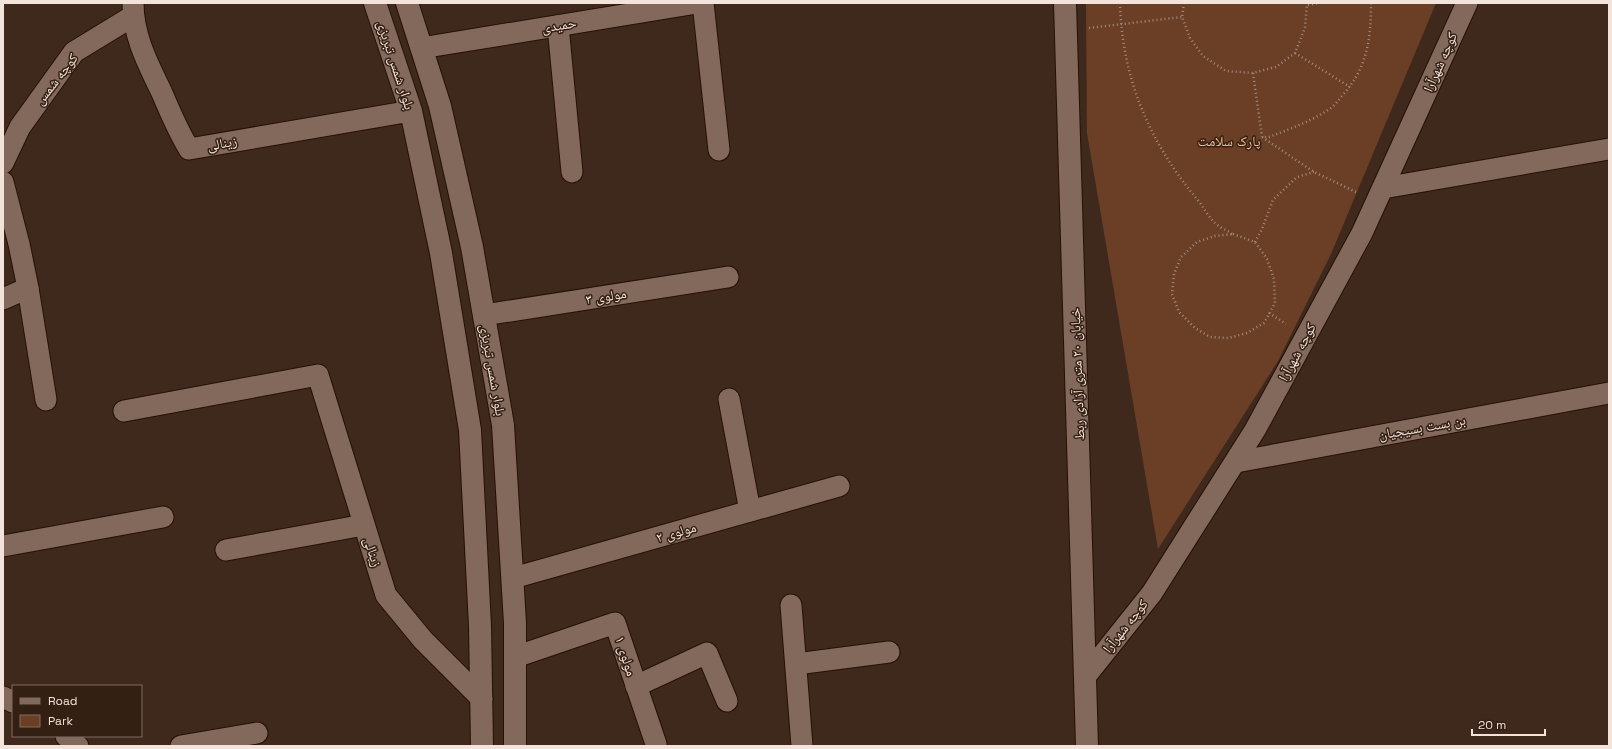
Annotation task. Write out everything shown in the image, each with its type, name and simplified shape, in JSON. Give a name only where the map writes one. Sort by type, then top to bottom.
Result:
[{"type":"main road","name":"بلوار شمس تبریزی","points":[[375,3],[411,111],[441,253],[470,430],[480,626],[482,746]]},
{"type":"main road","name":"بلوار شمس تبریزی","points":[[407,3],[440,106],[472,247],[503,425],[513,578],[515,746]]},
{"type":"main road","name":"خیابان ۲۰ متری آزادی ربط","points":[[1065,3],[1087,746]]},
{"type":"street","name":"حمیدی","points":[[421,48],[558,26],[649,7],[697,3]]},
{"type":"street","points":[[703,3],[719,150]]},
{"type":"street","name":"کوچه شهرآرا","points":[[1085,677],[1152,593],[1255,430],[1362,233],[1467,3]]},
{"type":"street","name":"زینالی","points":[[133,10],[142,50],[188,149],[411,111]]},
{"type":"street","name":"کوچه شمس","points":[[3,164],[20,127],[74,52],[133,10]]},
{"type":"street","points":[[558,26],[572,172]]},
{"type":"street","points":[[1379,195],[1609,150]]},
{"type":"street","points":[[3,182],[20,244],[46,400]]},
{"type":"street","name":"مولوی ۳","points":[[484,315],[728,276]]},
{"type":"street","points":[[3,299],[28,288]]},
{"type":"street","name":"زینالی","points":[[124,411],[318,375],[386,595],[423,640],[482,699]]},
{"type":"street","name":"بن بست بسیجیان","points":[[1236,462],[1609,393]]},
{"type":"street","points":[[729,399],[750,511]]},
{"type":"street","name":"مولوی ۲","points":[[513,578],[838,486]]},
{"type":"street","points":[[3,546],[163,517]]},
{"type":"street","points":[[226,550],[364,525]]},
{"type":"street","points":[[791,606],[802,746]]},
{"type":"street","name":"مولوی ۱","points":[[515,657],[616,622],[656,744]]},
{"type":"street","points":[[796,664],[889,652]]},
{"type":"street","points":[[636,686],[708,653],[727,701]]},
{"type":"street","points":[[181,746],[257,733]]},
{"type":"street","points":[[67,737],[78,746]]},
{"type":"path","points":[[1120,3],[1125,52],[1132,82],[1142,112],[1153,134],[1181,179],[1215,224],[1233,234],[1255,242],[1267,259],[1274,279],[1275,303],[1264,323],[1247,333],[1229,338],[1210,337],[1195,328],[1179,312],[1172,294],[1174,274],[1181,257],[1197,242],[1215,236],[1233,234]]},
{"type":"path","points":[[1184,3],[1182,17],[1190,38],[1203,56],[1226,71],[1253,73],[1276,67],[1295,52],[1305,28],[1307,4],[1319,3]]},
{"type":"path","points":[[1262,137],[1269,137],[1292,129],[1332,108],[1350,87],[1363,64],[1370,41],[1371,3]]},
{"type":"path","points":[[1066,31],[1182,17]]},
{"type":"path","points":[[1295,52],[1350,87]]},
{"type":"path","points":[[1253,73],[1262,137],[1314,172],[1379,195]]},
{"type":"path","points":[[1255,242],[1262,229],[1273,200],[1297,177],[1314,172]]},
{"type":"green space","name":"پارک سلامت","points":[[1086,3],[1436,3],[1331,254],[1278,361],[1158,549],[1087,133]]}]
